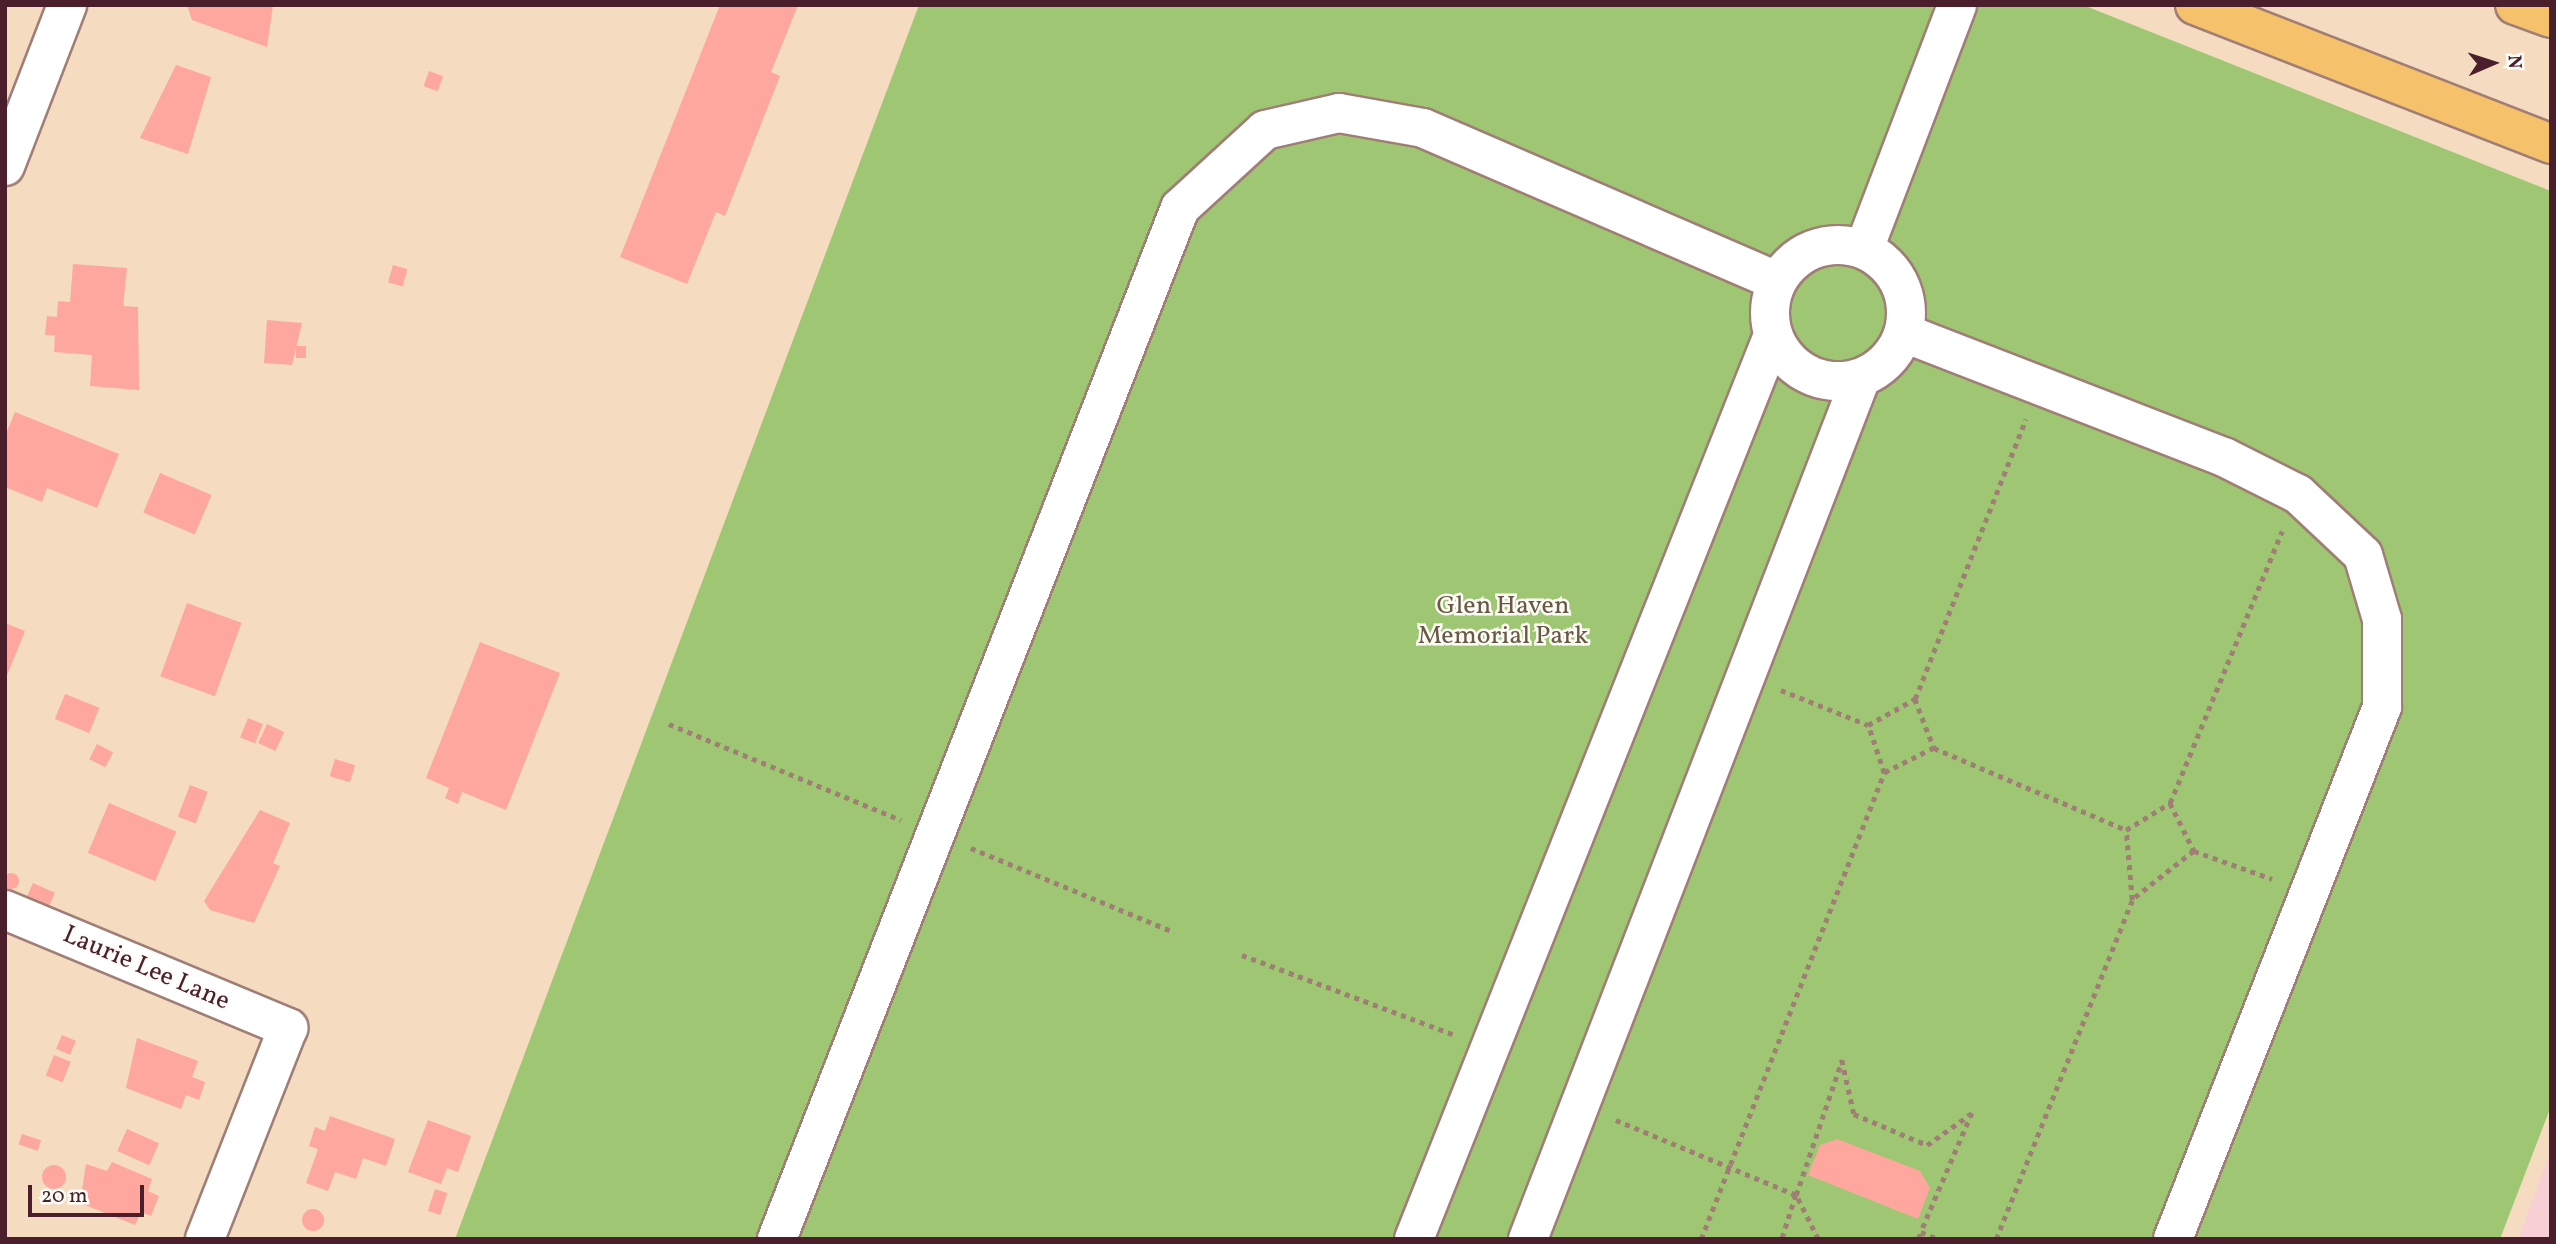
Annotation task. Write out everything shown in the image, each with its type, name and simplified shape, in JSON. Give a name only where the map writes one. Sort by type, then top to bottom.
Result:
[{"type":"main road","points":[[2195,5],[2551,144]]},
{"type":"main road","points":[[2515,5],[2551,18]]},
{"type":"street","points":[[7,158],[67,5]]},
{"type":"street","points":[[1864,249],[1957,5]]},
{"type":"street","points":[[777,1239],[1180,208],[1265,130],[1339,113],[1423,128],[1776,281]]},
{"type":"street","points":[[1414,1239],[1773,335],[1770,299],[1776,281],[1805,252],[1845,244],[1864,249],[1895,275],[1907,313],[1904,333],[1887,360],[1861,378],[1840,382],[1808,374],[1773,335]]},
{"type":"street","points":[[1904,333],[2040,384],[2298,494],[2363,555],[2382,618],[2382,707],[2173,1239]]},
{"type":"street","points":[[1528,1239],[1748,676],[1861,378]]},
{"type":"street","name":"Laurie Lee Lane","points":[[5,911],[288,1028],[205,1239]]},
{"type":"path","points":[[1868,725],[1915,699],[2040,384]]},
{"type":"path","points":[[2126,830],[2170,803],[2298,494]]},
{"type":"path","points":[[1701,1239],[1884,773],[1868,725],[1748,676]]},
{"type":"path","points":[[1915,699],[1934,748],[2126,830]]},
{"type":"path","points":[[1884,773],[1934,748]]},
{"type":"path","points":[[2170,803],[2194,851],[2309,893]]},
{"type":"path","points":[[1996,1239],[2132,900],[2126,830]]},
{"type":"path","points":[[2132,900],[2194,851]]},
{"type":"path","points":[[1242,955],[1488,1047]]},
{"type":"path","points":[[1782,1239],[1842,1060],[1854,1114],[1927,1145],[1972,1113],[1918,1239]]},
{"type":"path","points":[[1580,1105],[1796,1195],[1818,1239]]},
{"type":"path","points":[[1921,1232],[1938,1239]]},
{"type":"shaded area","points":[[2551,1150],[2551,1239],[2518,1239]]},
{"type":"green space","name":"Glen Haven Memorial Park","points":[[919,5],[2083,5],[2551,191],[2551,1106],[2500,1239],[455,1239]]},
{"type":"building","points":[[187,5],[273,5],[267,47],[192,20]]},
{"type":"building","points":[[720,5],[798,5],[771,72],[780,76],[725,216],[716,212],[687,284],[620,257]]},
{"type":"building","points":[[176,65],[211,77],[188,154],[140,138]]},
{"type":"building","points":[[429,71],[443,76],[438,91],[424,86]]},
{"type":"building","points":[[73,264],[127,268],[123,306],[138,307],[139,390],[90,386],[92,355],[54,352],[55,335],[45,335],[47,316],[57,317],[58,301],[70,302]]},
{"type":"building","points":[[393,265],[407,269],[402,286],[388,282]]},
{"type":"building","points":[[267,320],[302,323],[292,365],[264,363]]},
{"type":"building","points":[[296,346],[306,346],[306,358],[296,358]]},
{"type":"building","points":[[15,412],[119,454],[97,508],[47,488],[42,502],[5,487],[5,436]]},
{"type":"building","points":[[160,473],[212,495],[195,534],[143,513]]},
{"type":"building","points":[[187,603],[242,623],[215,696],[160,676]]},
{"type":"building","points":[[5,623],[25,631],[5,680]]},
{"type":"building","points":[[480,642],[560,673],[506,810],[462,792],[458,804],[445,798],[449,788],[426,778]]},
{"type":"building","points":[[65,694],[99,708],[89,733],[55,719]]},
{"type":"building","points":[[248,718],[263,724],[255,743],[240,737]]},
{"type":"building","points":[[267,724],[284,732],[275,751],[258,743]]},
{"type":"building","points":[[97,744],[113,752],[105,767],[89,759]]},
{"type":"building","points":[[335,759],[355,765],[350,782],[330,776]]},
{"type":"building","points":[[190,785],[208,792],[196,824],[178,817]]},
{"type":"building","points":[[109,803],[176,832],[155,881],[88,853]]},
{"type":"building","points":[[260,810],[290,823],[273,863],[280,866],[254,923],[210,910],[204,901]]},
{"type":"building","points":[[8,873],[14,873],[19,881],[17,887],[8,889],[3,884],[3,878]]},
{"type":"building","points":[[33,883],[55,893],[48,907],[26,898]]},
{"type":"building","points":[[62,1035],[76,1041],[70,1055],[56,1049]]},
{"type":"building","points":[[137,1038],[198,1061],[192,1077],[205,1082],[199,1100],[186,1095],[181,1109],[126,1088]]},
{"type":"building","points":[[54,1055],[71,1062],[62,1082],[46,1075]]},
{"type":"building","points":[[330,1116],[395,1139],[386,1166],[363,1158],[356,1179],[335,1172],[328,1191],[306,1183],[318,1149],[309,1146],[315,1127],[325,1131]]},
{"type":"building","points":[[428,1120],[471,1136],[458,1172],[447,1168],[441,1184],[408,1172]]},
{"type":"building","points":[[127,1129],[159,1143],[149,1165],[117,1151]]},
{"type":"building","points":[[22,1134],[41,1140],[38,1151],[19,1144]]},
{"type":"building","points":[[1837,1139],[1920,1171],[1930,1188],[1918,1219],[1808,1175],[1820,1145]]},
{"type":"building","points":[[112,1162],[152,1179],[148,1191],[159,1196],[151,1216],[141,1212],[135,1225],[80,1203],[86,1164],[107,1171]]},
{"type":"building","points":[[54,1165],[63,1168],[66,1177],[63,1186],[54,1189],[45,1186],[42,1177],[45,1168]]},
{"type":"building","points":[[435,1189],[447,1193],[440,1215],[428,1211]]},
{"type":"building","points":[[313,1209],[321,1212],[324,1220],[321,1228],[313,1231],[305,1228],[302,1220],[305,1212]]}]
